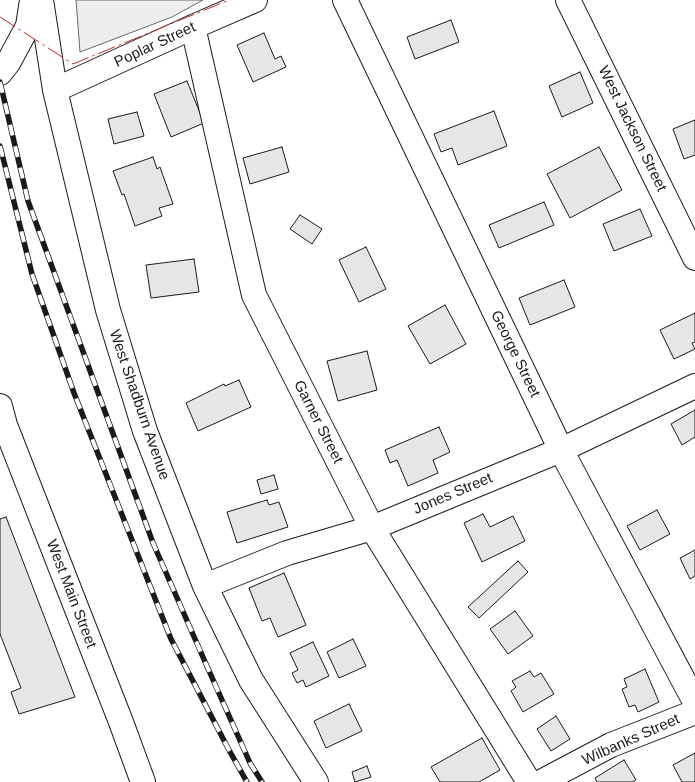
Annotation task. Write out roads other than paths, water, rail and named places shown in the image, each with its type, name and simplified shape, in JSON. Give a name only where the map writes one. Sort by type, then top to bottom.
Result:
[{"type":"street","points":[[0,73],[8,63],[28,26],[32,0]]},
{"type":"street","name":"West Shadburn Avenue","points":[[41,0],[55,90],[108,310],[145,430],[205,586],[251,680],[316,782]]},
{"type":"street","name":"Poplar Street","points":[[55,90],[255,0]]},
{"type":"street","name":"George Street","points":[[345,0],[560,450],[695,702]]},
{"type":"street","name":"West Jackson Street","points":[[568,0],[695,258]]},
{"type":"street","name":"Garner Street","points":[[193,27],[254,295],[372,528],[529,782]]},
{"type":"street","name":"Jones Street","points":[[205,586],[287,553],[372,528],[560,450],[695,386]]},
{"type":"street","name":"West Main Street","points":[[0,406],[5,425],[143,782]]},
{"type":"street","name":"Wilbanks Street","points":[[541,782],[611,745],[695,712]]},
{"type":"railway","points":[[0,82],[28,201],[153,543],[250,763],[262,782]]},
{"type":"railway","points":[[0,146],[32,274],[74,393],[171,639],[247,782]]}]
